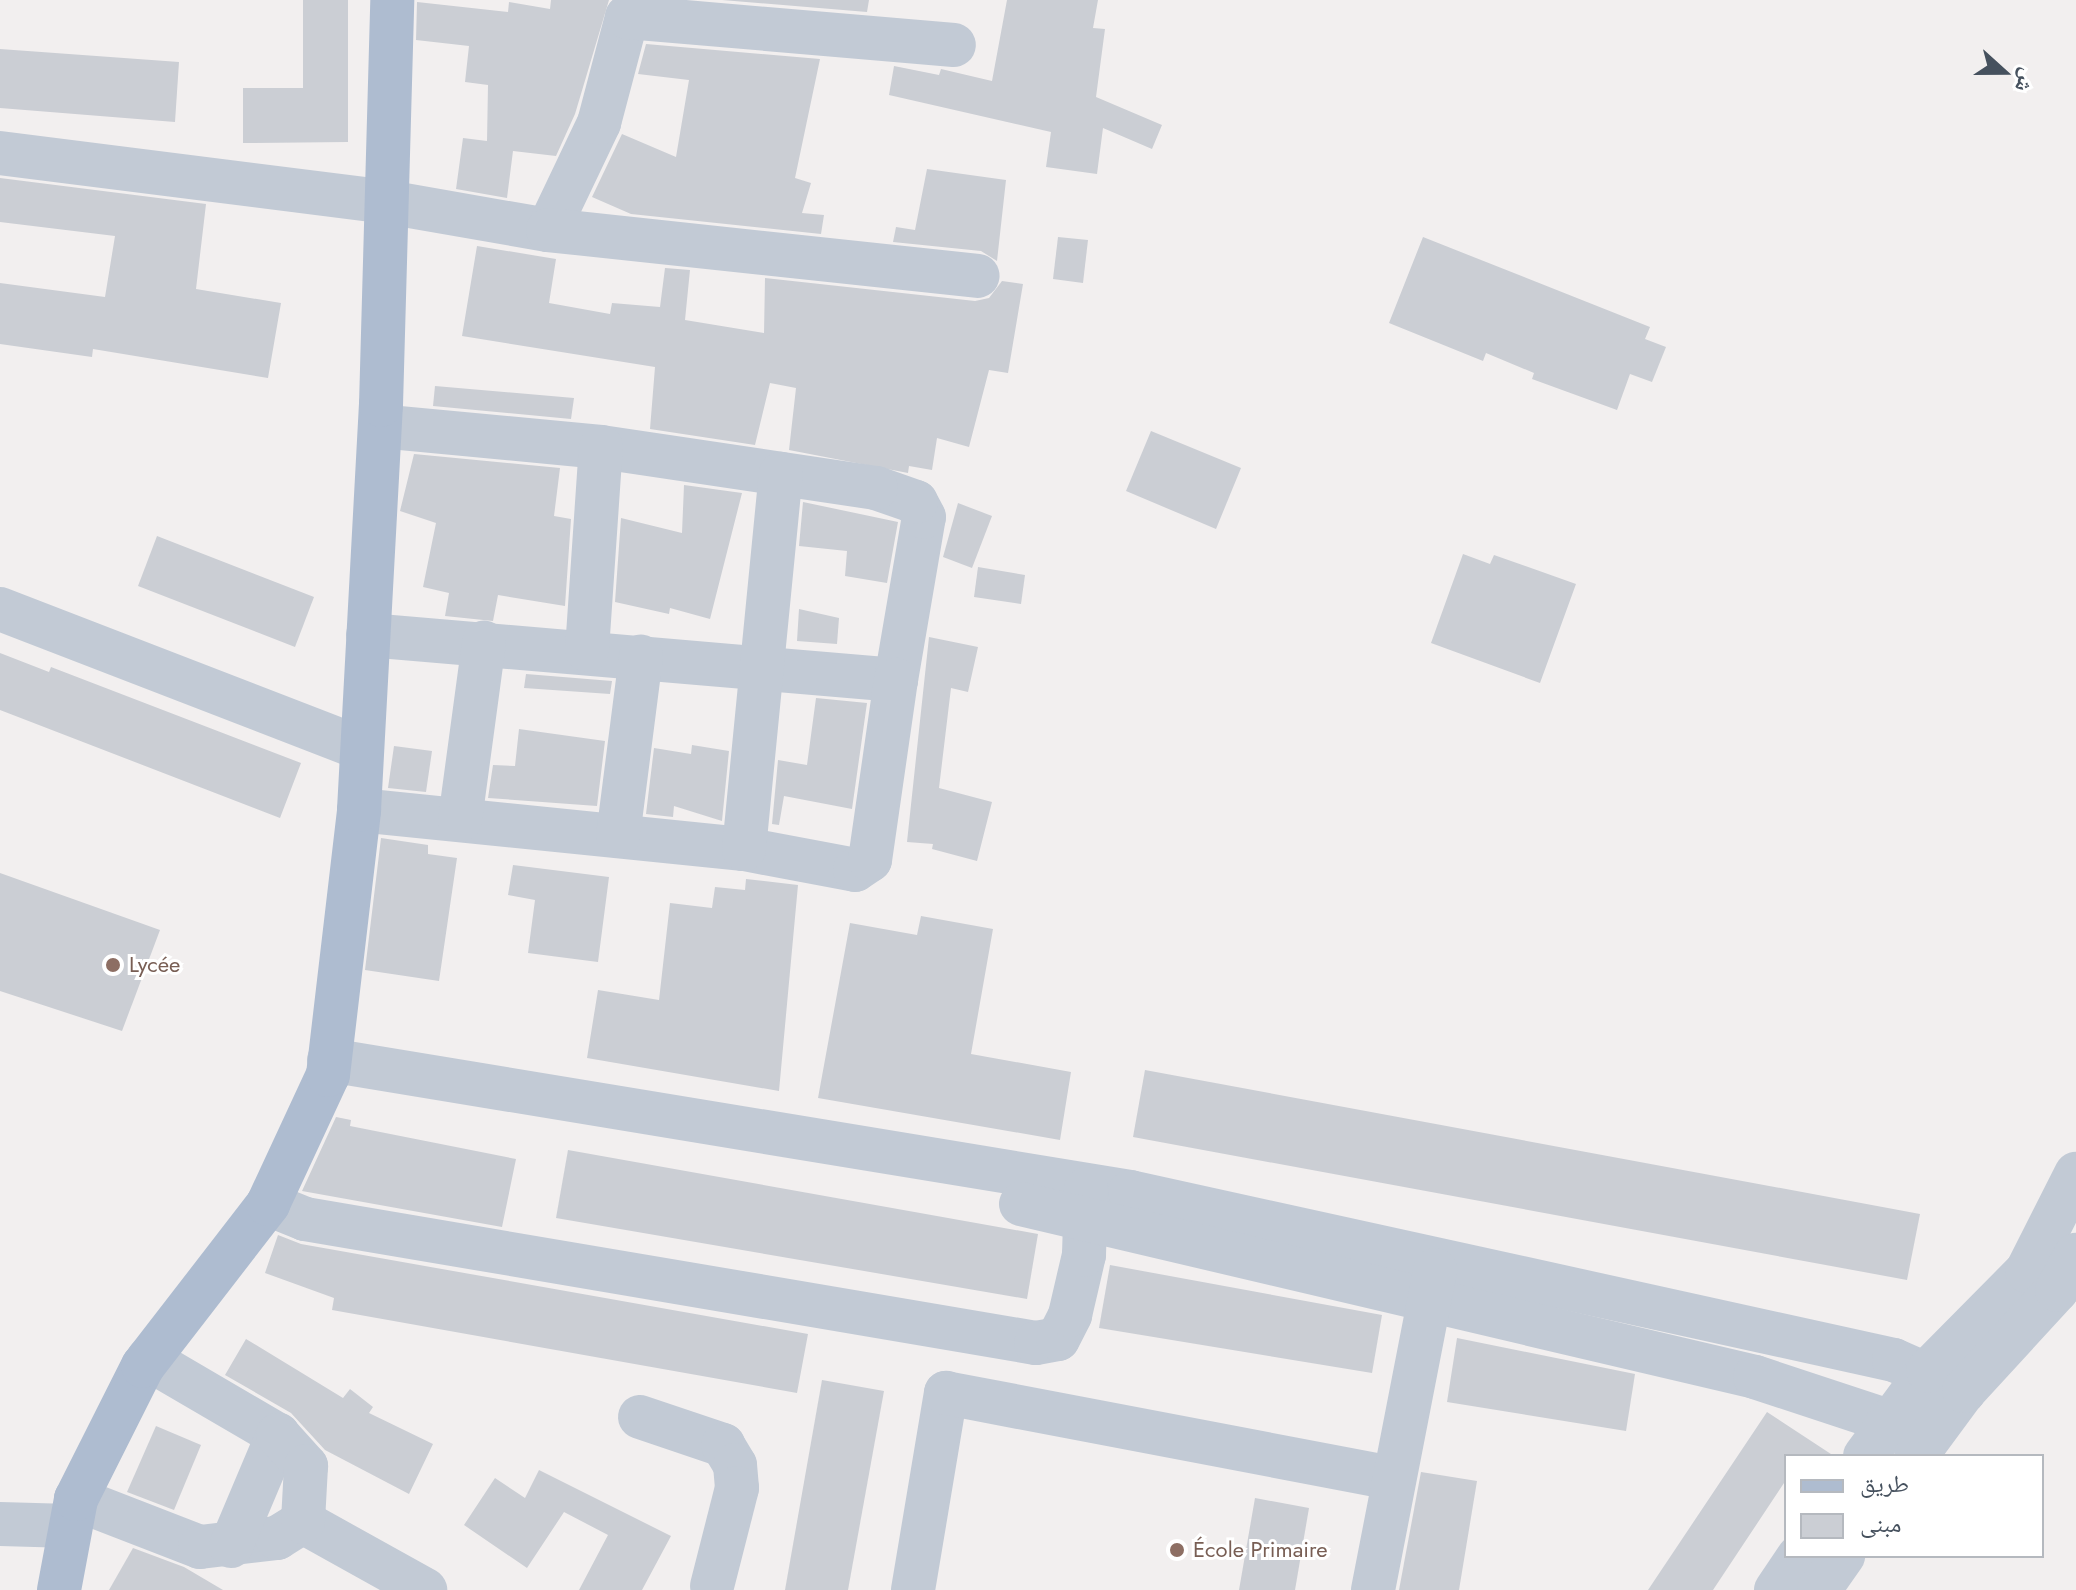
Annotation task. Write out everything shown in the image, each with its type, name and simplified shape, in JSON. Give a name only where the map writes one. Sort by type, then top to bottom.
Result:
[{"type":"main road","points":[[59,1590],[73,1512],[148,1359],[268,1204],[328,1067],[359,810],[380,426],[392,0]]},
{"type":"street","points":[[548,230],[599,123],[628,8],[954,45]]},
{"type":"street","points":[[0,153],[387,202],[548,230],[978,276]]},
{"type":"street","points":[[359,810],[744,849],[855,870],[866,867],[924,517],[916,502],[876,488],[601,447],[380,426]]},
{"type":"street","points":[[587,650],[601,447]]},
{"type":"street","points":[[744,849],[781,474]]},
{"type":"street","points":[[0,609],[362,749]]},
{"type":"street","points":[[368,635],[587,650],[896,680]]},
{"type":"street","points":[[460,820],[484,643]]},
{"type":"street","points":[[618,836],[641,656]]},
{"type":"street","points":[[328,1067],[1085,1201],[1434,1278],[1946,1381]]},
{"type":"street","points":[[1085,1201],[1130,1192],[1434,1278],[1755,1377],[1876,1439],[1921,1449],[1946,1381],[2027,1271],[2076,1174]]},
{"type":"street","points":[[268,1204],[305,1219],[1036,1343],[1058,1339],[1070,1315],[1084,1255],[1085,1201]]},
{"type":"street","points":[[1876,1439],[2057,1290],[2076,1255]]},
{"type":"street","points":[[1373,1590],[1391,1478],[1434,1278]]},
{"type":"street","points":[[148,1359],[278,1435],[306,1466],[303,1522]]},
{"type":"street","points":[[913,1590],[946,1393],[1391,1478]]},
{"type":"street","points":[[640,1417],[723,1445],[735,1465],[737,1488],[709,1589]]},
{"type":"street","points":[[231,1546],[278,1435]]},
{"type":"street","points":[[0,1524],[73,1512],[200,1547],[231,1546],[277,1538],[303,1522]]},
{"type":"street","points":[[303,1522],[425,1590]]},
{"type":"street","points":[[1776,1590],[1798,1558]]},
{"type":"street","points":[[1819,1590],[1842,1558]]},
{"type":"building","points":[[303,0],[348,0],[348,142],[243,143],[243,88],[303,88]]},
{"type":"building","points":[[551,0],[609,0],[575,114],[556,156],[513,151],[507,198],[456,189],[463,138],[487,141],[488,85],[465,82],[469,46],[416,40],[417,2],[508,12],[509,2],[550,9]]},
{"type":"building","points":[[722,0],[869,0],[867,12]]},
{"type":"building","points":[[1007,0],[1098,0],[1093,28],[1105,29],[1096,97],[1162,125],[1152,149],[1103,128],[1097,174],[1046,167],[1051,132],[889,95],[894,66],[939,75],[941,69],[992,81]]},
{"type":"building","points":[[646,44],[820,59],[795,178],[811,183],[802,213],[824,215],[821,234],[631,214],[592,197],[622,134],[676,157],[689,80],[638,74]]},
{"type":"building","points":[[0,49],[179,62],[175,122],[0,108]]},
{"type":"building","points":[[927,169],[1006,180],[997,261],[981,251],[893,242],[896,227],[915,230]]},
{"type":"building","points":[[0,178],[206,204],[196,289],[281,303],[268,378],[93,349],[92,357],[0,344],[0,283],[105,297],[115,236],[0,222]]},
{"type":"building","points":[[1058,237],[1088,240],[1083,283],[1053,279]]},
{"type":"building","points":[[1423,237],[1650,327],[1645,339],[1666,347],[1652,382],[1630,374],[1617,410],[1532,379],[1534,373],[1486,353],[1483,361],[1389,323]]},
{"type":"building","points":[[477,246],[556,259],[549,303],[610,314],[612,303],[660,307],[665,268],[690,270],[685,320],[764,333],[765,278],[975,301],[989,298],[1002,281],[1023,284],[1008,373],[989,370],[969,447],[937,438],[932,470],[909,466],[908,473],[789,450],[796,388],[770,383],[755,445],[650,429],[655,367],[462,336]]},
{"type":"building","points":[[435,386],[574,398],[571,419],[433,406]]},
{"type":"building","points":[[1151,431],[1241,468],[1216,529],[1126,491]]},
{"type":"building","points":[[414,454],[560,468],[554,516],[571,519],[565,606],[498,595],[493,621],[445,616],[449,593],[423,587],[436,523],[400,511]]},
{"type":"building","points":[[684,485],[742,493],[710,619],[670,608],[669,614],[615,602],[621,518],[682,533]]},
{"type":"building","points":[[803,502],[898,522],[887,583],[845,576],[847,551],[799,546]]},
{"type":"building","points":[[958,503],[992,516],[972,568],[943,557]]},
{"type":"building","points":[[157,536],[314,597],[295,647],[138,586]]},
{"type":"building","points":[[1463,554],[1490,564],[1494,555],[1576,584],[1540,683],[1431,643]]},
{"type":"building","points":[[978,567],[1025,575],[1021,604],[974,597]]},
{"type":"building","points":[[799,609],[839,618],[837,644],[797,641]]},
{"type":"building","points":[[929,637],[978,647],[968,692],[951,688],[939,788],[992,802],[977,861],[932,849],[933,844],[907,842]]},
{"type":"building","points":[[0,653],[49,672],[51,667],[301,763],[280,818],[0,710]]},
{"type":"building","points":[[526,674],[612,681],[610,694],[524,688]]},
{"type":"building","points":[[816,698],[867,703],[852,809],[784,796],[779,825],[772,824],[778,760],[807,765]]},
{"type":"building","points":[[519,729],[605,741],[597,806],[488,798],[493,765],[515,766]]},
{"type":"building","points":[[692,745],[729,751],[722,821],[674,806],[673,817],[646,814],[654,748],[691,754]]},
{"type":"building","points":[[394,746],[432,751],[426,792],[388,788]]},
{"type":"building","points":[[381,838],[428,845],[428,854],[457,858],[439,981],[365,970]]},
{"type":"building","points":[[513,865],[609,877],[598,962],[528,953],[535,900],[508,895]]},
{"type":"building","points":[[0,873],[160,930],[122,1031],[0,991]]},
{"type":"building","points":[[746,879],[798,885],[779,1091],[587,1058],[598,990],[659,1000],[670,903],[712,908],[715,887],[745,890]]},
{"type":"building","points":[[921,916],[993,929],[971,1054],[1071,1072],[1060,1140],[818,1098],[850,923],[917,935]]},
{"type":"building","points":[[1145,1070],[1920,1214],[1907,1280],[1133,1137]]},
{"type":"building","points":[[336,1117],[351,1120],[350,1126],[516,1159],[502,1227],[302,1191]]},
{"type":"building","points":[[568,1150],[1038,1234],[1027,1299],[556,1218]]},
{"type":"building","points":[[278,1235],[301,1244],[808,1334],[797,1393],[332,1310],[334,1298],[265,1273]]},
{"type":"building","points":[[1110,1265],[1382,1315],[1372,1373],[1099,1328]]},
{"type":"building","points":[[1457,1338],[1635,1374],[1626,1431],[1447,1402]]},
{"type":"building","points":[[246,1339],[343,1398],[350,1389],[373,1407],[369,1413],[433,1444],[409,1494],[325,1450],[291,1413],[225,1375]]},
{"type":"building","points":[[822,1380],[884,1391],[848,1590],[785,1590]]},
{"type":"building","points":[[1767,1412],[1831,1454],[1784,1454],[1784,1483],[1713,1590],[1648,1590]]},
{"type":"building","points":[[156,1426],[201,1445],[174,1510],[127,1492]]},
{"type":"building","points":[[539,1470],[671,1536],[642,1590],[579,1590],[608,1535],[564,1512],[527,1568],[464,1525],[495,1478],[525,1498]]},
{"type":"building","points":[[1421,1472],[1477,1481],[1459,1590],[1399,1590]]},
{"type":"building","points":[[1255,1498],[1309,1508],[1295,1590],[1239,1590]]},
{"type":"building","points":[[133,1548],[184,1567],[223,1590],[109,1590]]},
{"type":"place","name":"Lycée","points":[[113,965]]},
{"type":"place","name":"École Primaire","points":[[1177,1550]]}]
